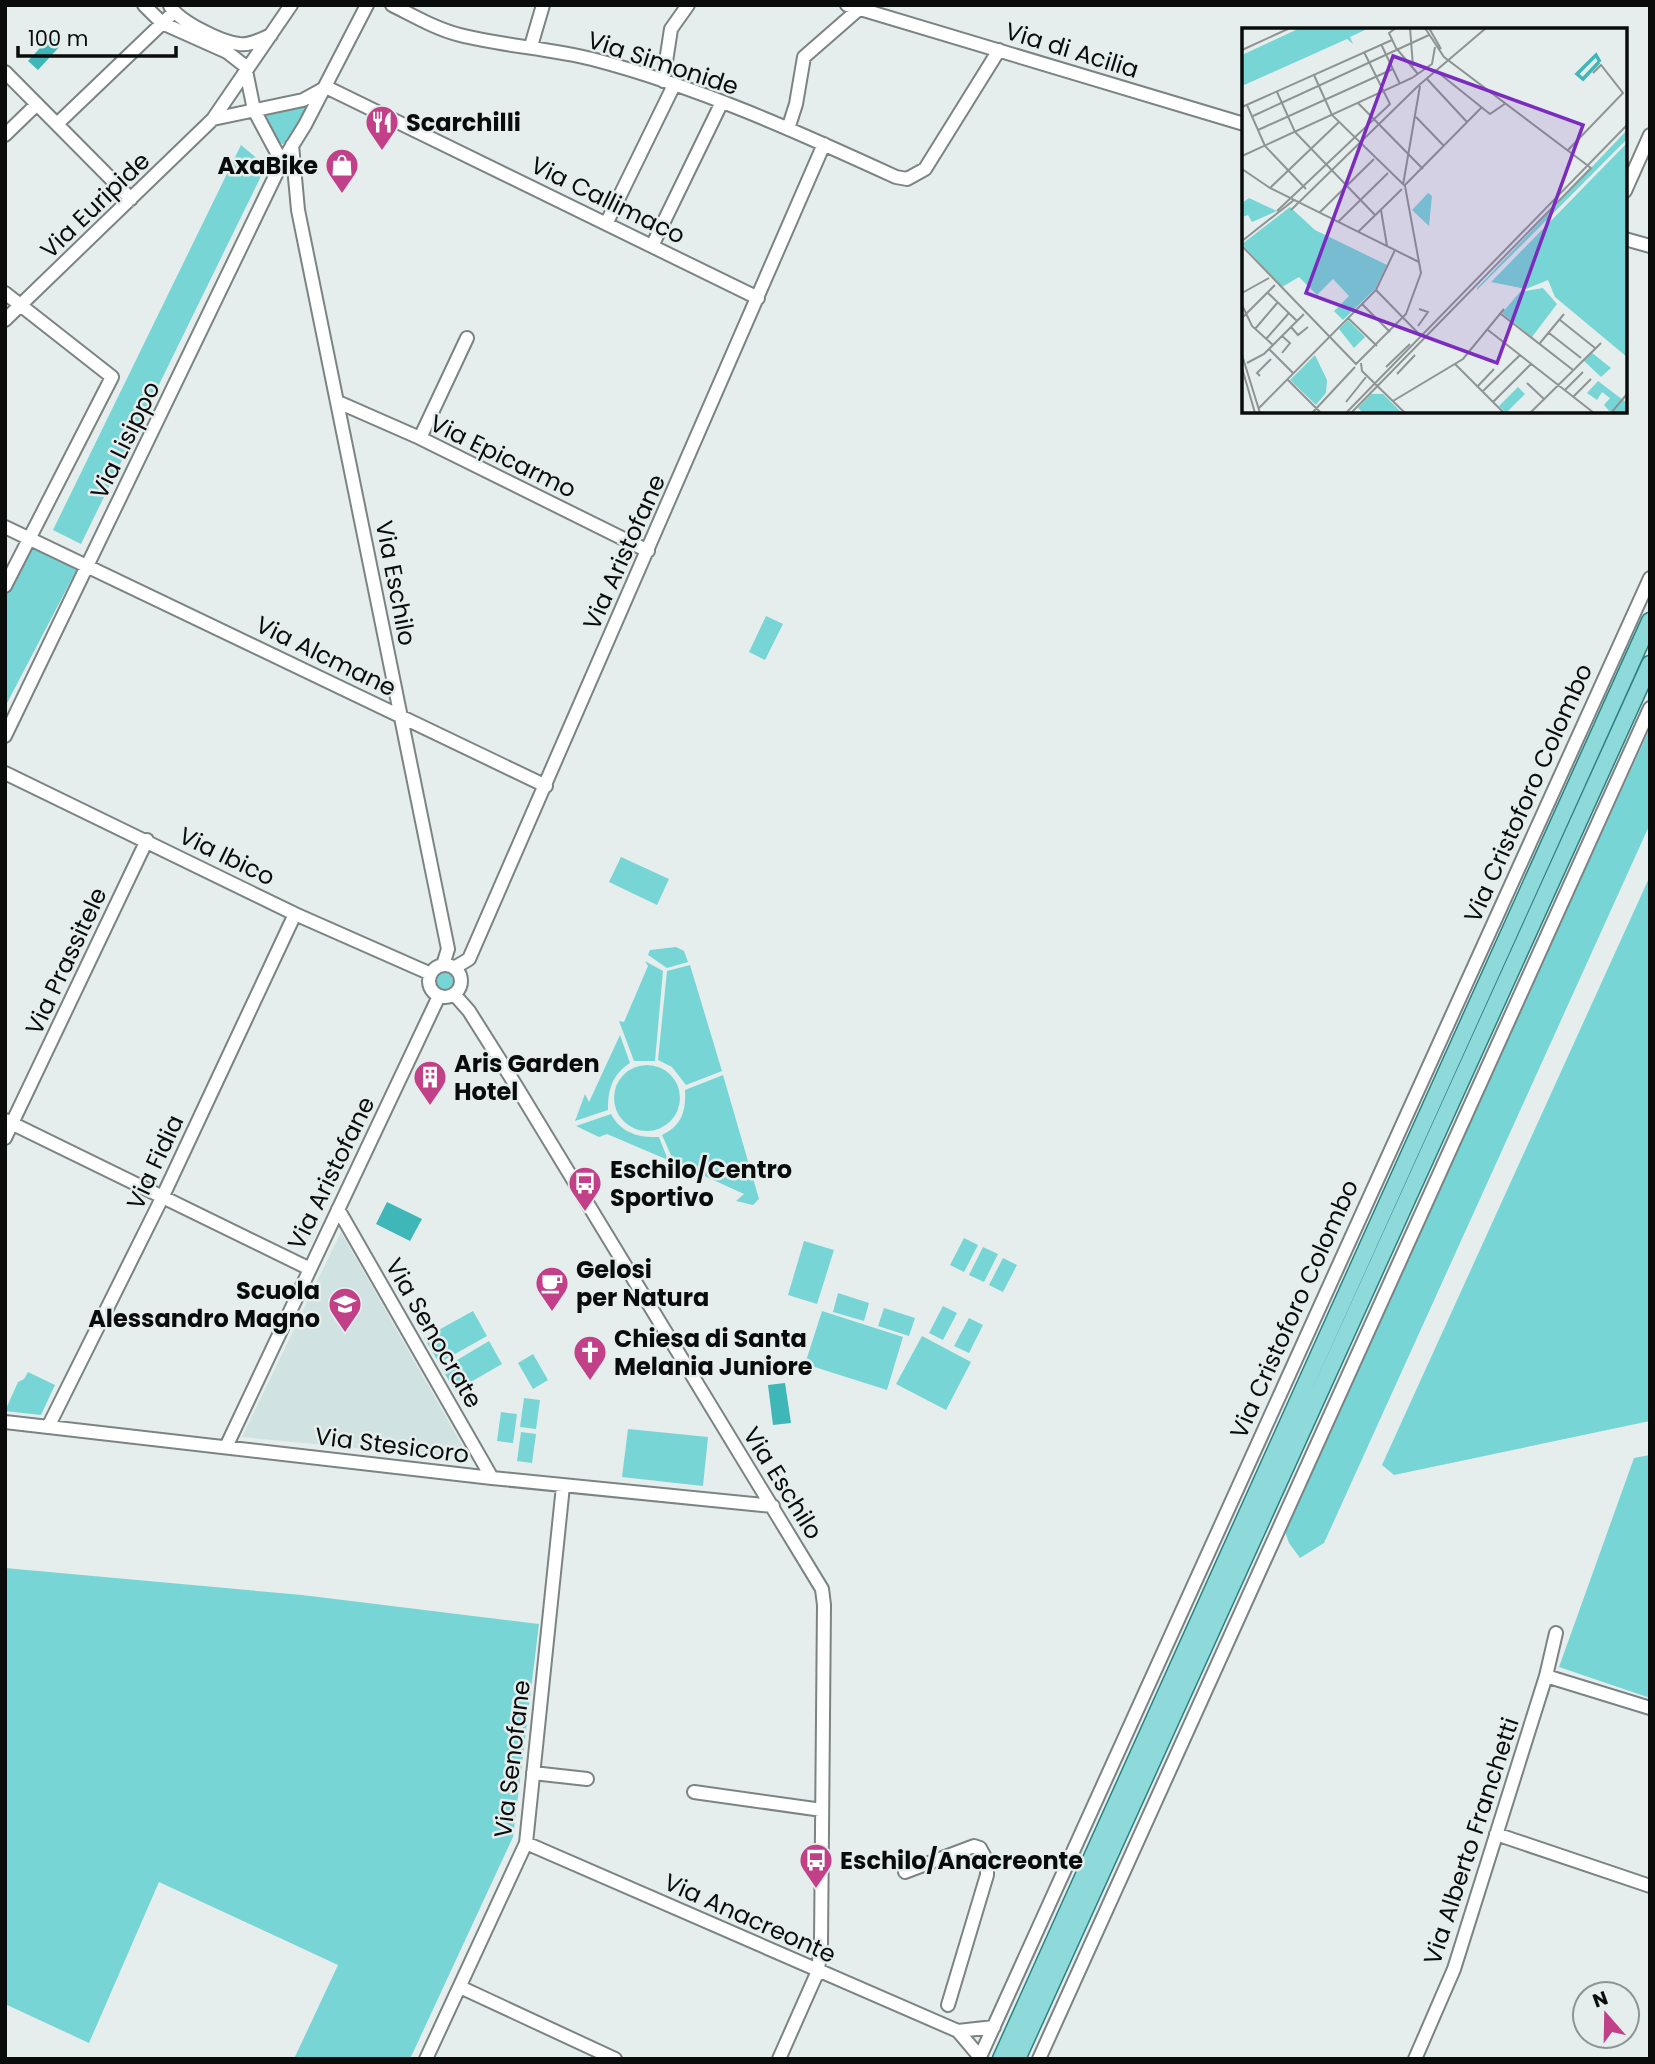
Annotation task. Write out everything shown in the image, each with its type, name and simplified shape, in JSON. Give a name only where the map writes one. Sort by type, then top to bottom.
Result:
[{"type":"main road","name":"Via Cristoforo Colombo","points":[[1001,2059],[1650,621]]},
{"type":"main road","points":[[1017,2059],[1650,664]]},
{"type":"street","points":[[144,5],[162,23],[240,60],[247,71],[254,110],[282,162],[298,209]]},
{"type":"street","name":"Via Euripide","points":[[5,320],[213,119],[291,5]]},
{"type":"street","points":[[356,5],[358,28]]},
{"type":"street","name":"Via Lisippo","points":[[5,736],[282,162],[358,28],[367,5]]},
{"type":"street","name":"Via Simonide","points":[[392,5],[441,29],[462,36],[531,46],[591,59],[669,83],[788,129],[896,177],[915,176],[925,169],[999,50]]},
{"type":"street","points":[[531,46],[543,5]]},
{"type":"street","points":[[607,222],[669,83],[671,29],[688,5]]},
{"type":"street","points":[[788,129],[796,104],[804,57],[853,7]]},
{"type":"street","name":"Via di Acilia","points":[[853,7],[1242,123]]},
{"type":"street","points":[[57,124],[162,23],[172,9],[183,20],[240,45],[271,35]]},
{"type":"street","points":[[5,72],[131,199]]},
{"type":"street","points":[[213,119],[303,100],[326,87]]},
{"type":"street","name":"Via Callimaco","points":[[326,87],[758,298]]},
{"type":"street","points":[[5,135],[37,104]]},
{"type":"street","points":[[652,246],[720,104]]},
{"type":"street","points":[[1627,187],[1650,135]]},
{"type":"street","name":"Via Aristofane","points":[[448,967],[469,959],[824,144]]},
{"type":"street","points":[[273,146],[292,145],[298,209]]},
{"type":"street","name":"Via Eschilo","points":[[298,209],[448,948],[448,967]]},
{"type":"street","points":[[1627,240],[1650,246]]},
{"type":"street","points":[[5,293],[112,377],[5,586]]},
{"type":"street","points":[[420,438],[467,338]]},
{"type":"street","name":"Via Epicarmo","points":[[338,402],[420,438],[648,551]]},
{"type":"street","name":"Via Alcmane","points":[[5,527],[88,564],[546,786]]},
{"type":"street","name":"Via Cristoforo Colombo","points":[[979,2058],[1650,578]]},
{"type":"street","points":[[1039,2059],[1650,708]]},
{"type":"street","name":"Via Ibico","points":[[5,773],[295,914],[431,974]]},
{"type":"street","name":"Via Prassitele","points":[[5,1138],[9,1122],[147,840]]},
{"type":"street","name":"Via Fidia","points":[[48,1427],[162,1198],[295,914]]},
{"type":"street","points":[[448,967],[459,973],[461,983],[454,994],[439,996],[430,986],[431,974],[448,967]]},
{"type":"street","name":"Via Eschilo","points":[[454,994],[470,1012],[774,1506],[816,1576],[823,1597],[821,1939],[818,1971],[779,2059]]},
{"type":"street","name":"Via Aristofane","points":[[226,1447],[308,1268],[439,996]]},
{"type":"street","points":[[9,1122],[308,1268]]},
{"type":"street","name":"Via Senocrate","points":[[338,1209],[492,1478]]},
{"type":"street","name":"Via Stesicoro","points":[[5,1422],[563,1486],[774,1506]]},
{"type":"street","name":"Via Senofane","points":[[426,2059],[526,1843],[563,1486]]},
{"type":"street","name":"Via Alberto Franchetti","points":[[1415,2059],[1454,1969],[1546,1676],[1556,1633]]},
{"type":"street","points":[[1546,1676],[1650,1708]]},
{"type":"street","points":[[533,1773],[587,1779]]},
{"type":"street","points":[[694,1792],[822,1810]]},
{"type":"street","points":[[1496,1834],[1650,1886]]},
{"type":"street","name":"Via Anacreonte","points":[[526,1843],[958,2031],[979,2058]]},
{"type":"street","points":[[905,1872],[974,1846],[980,1848],[987,1861],[982,1900],[948,2005]]},
{"type":"street","points":[[460,1987],[615,2059]]},
{"type":"street","name":"Via Anacreonte","points":[[958,2031],[994,2027]]},
{"type":"shaded area","points":[[51,36],[61,45],[38,70],[28,61]]},
{"type":"shaded area","points":[[308,105],[291,139],[283,144],[277,143],[260,116]]},
{"type":"shaded area","points":[[241,145],[266,166],[81,544],[53,530]]},
{"type":"shaded area","points":[[31,545],[77,569],[5,707],[5,595]]},
{"type":"shaded area","points":[[766,616],[783,624],[765,660],[749,652]]},
{"type":"shaded area","points":[[1650,728],[1650,824],[1324,1543],[1300,1558],[1289,1543],[1284,1529]]},
{"type":"shaded area","points":[[621,857],[669,879],[657,905],[609,882]]},
{"type":"shaded area","points":[[1650,876],[1650,1421],[1394,1475],[1382,1465]]},
{"type":"shaded area","points":[[676,947],[684,951],[688,962],[667,968],[648,955],[650,950]]},
{"type":"shaded area","points":[[645,961],[663,971],[655,1061],[634,1061],[619,1021],[624,1022],[648,966]]},
{"type":"shaded area","points":[[690,965],[722,1071],[686,1085],[672,1067],[658,1060],[667,971]]},
{"type":"shaded area","points":[[442,971],[450,971],[457,978],[457,986],[450,993],[442,993],[435,986],[435,978]]},
{"type":"shaded area","points":[[620,1035],[630,1063],[619,1072],[612,1083],[608,1110],[575,1121],[585,1094],[589,1102]]},
{"type":"shaded area","points":[[647,1065],[660,1067],[675,1080],[680,1098],[678,1111],[665,1126],[647,1131],[634,1129],[619,1116],[614,1098],[616,1085],[629,1070]]},
{"type":"shaded area","points":[[723,1075],[759,1199],[753,1205],[736,1201],[744,1194],[674,1162],[662,1135],[674,1127],[681,1117],[685,1105],[685,1090]]},
{"type":"shaded area","points":[[611,1114],[620,1126],[631,1133],[659,1137],[668,1160],[607,1134],[599,1137],[576,1126]]},
{"type":"shaded area","points":[[387,1202],[422,1219],[410,1241],[376,1224]]},
{"type":"shaded area","name":"Scuola Alessandro Magno","points":[[341,1232],[470,1459],[242,1437]]},
{"type":"shaded area","points":[[964,1238],[978,1245],[964,1272],[950,1265]]},
{"type":"shaded area","points":[[804,1241],[834,1250],[817,1304],[788,1295]]},
{"type":"shaded area","points":[[983,1247],[998,1254],[984,1282],[969,1275]]},
{"type":"shaded area","points":[[1003,1258],[1017,1265],[1003,1292],[989,1285]]},
{"type":"shaded area","points":[[838,1293],[869,1303],[864,1321],[833,1312]]},
{"type":"shaded area","points":[[943,1306],[957,1313],[943,1340],[929,1333]]},
{"type":"shaded area","points":[[884,1308],[915,1318],[909,1336],[878,1326]]},
{"type":"shaded area","points":[[473,1311],[487,1336],[439,1363],[424,1338]]},
{"type":"shaded area","points":[[822,1311],[903,1337],[887,1390],[805,1364]]},
{"type":"shaded area","points":[[969,1318],[983,1325],[969,1353],[954,1346]]},
{"type":"shaded area","points":[[922,1336],[971,1362],[946,1410],[896,1384]]},
{"type":"shaded area","points":[[489,1341],[502,1364],[455,1391],[442,1369]]},
{"type":"shaded area","points":[[533,1354],[548,1380],[533,1389],[518,1363]]},
{"type":"shaded area","points":[[28,1372],[55,1385],[41,1415],[5,1411],[18,1382],[24,1379]]},
{"type":"shaded area","points":[[785,1383],[791,1423],[773,1425],[768,1385]]},
{"type":"shaded area","points":[[524,1398],[540,1400],[536,1429],[520,1427]]},
{"type":"shaded area","points":[[501,1412],[517,1414],[513,1443],[497,1441]]},
{"type":"shaded area","points":[[628,1429],[708,1437],[703,1486],[622,1477]]},
{"type":"shaded area","points":[[521,1432],[536,1434],[532,1463],[517,1461]]},
{"type":"shaded area","points":[[1650,1455],[1650,1698],[1559,1667],[1634,1458]]},
{"type":"shaded area","points":[[5,1568],[302,1595],[539,1624],[513,1837],[410,2059],[294,2059],[338,1965],[159,1882],[89,2043],[5,2004]]},
{"type":"place","name":"Scarchilli","points":[[382,152]]},
{"type":"place","name":"AxaBike","points":[[342,195]]},
{"type":"place","name":"Aris Garden Hotel","points":[[430,1107]]},
{"type":"place","name":"Eschilo/Centro Sportivo","points":[[585,1213]]},
{"type":"place","name":"Gelosi per Natura","points":[[552,1313]]},
{"type":"place","name":"Scuola Alessandro Magno","points":[[345,1334]]},
{"type":"place","name":"Chiesa di Santa Melania Juniore","points":[[590,1382]]},
{"type":"place","name":"Eschilo/Anacreonte","points":[[816,1890]]}]
